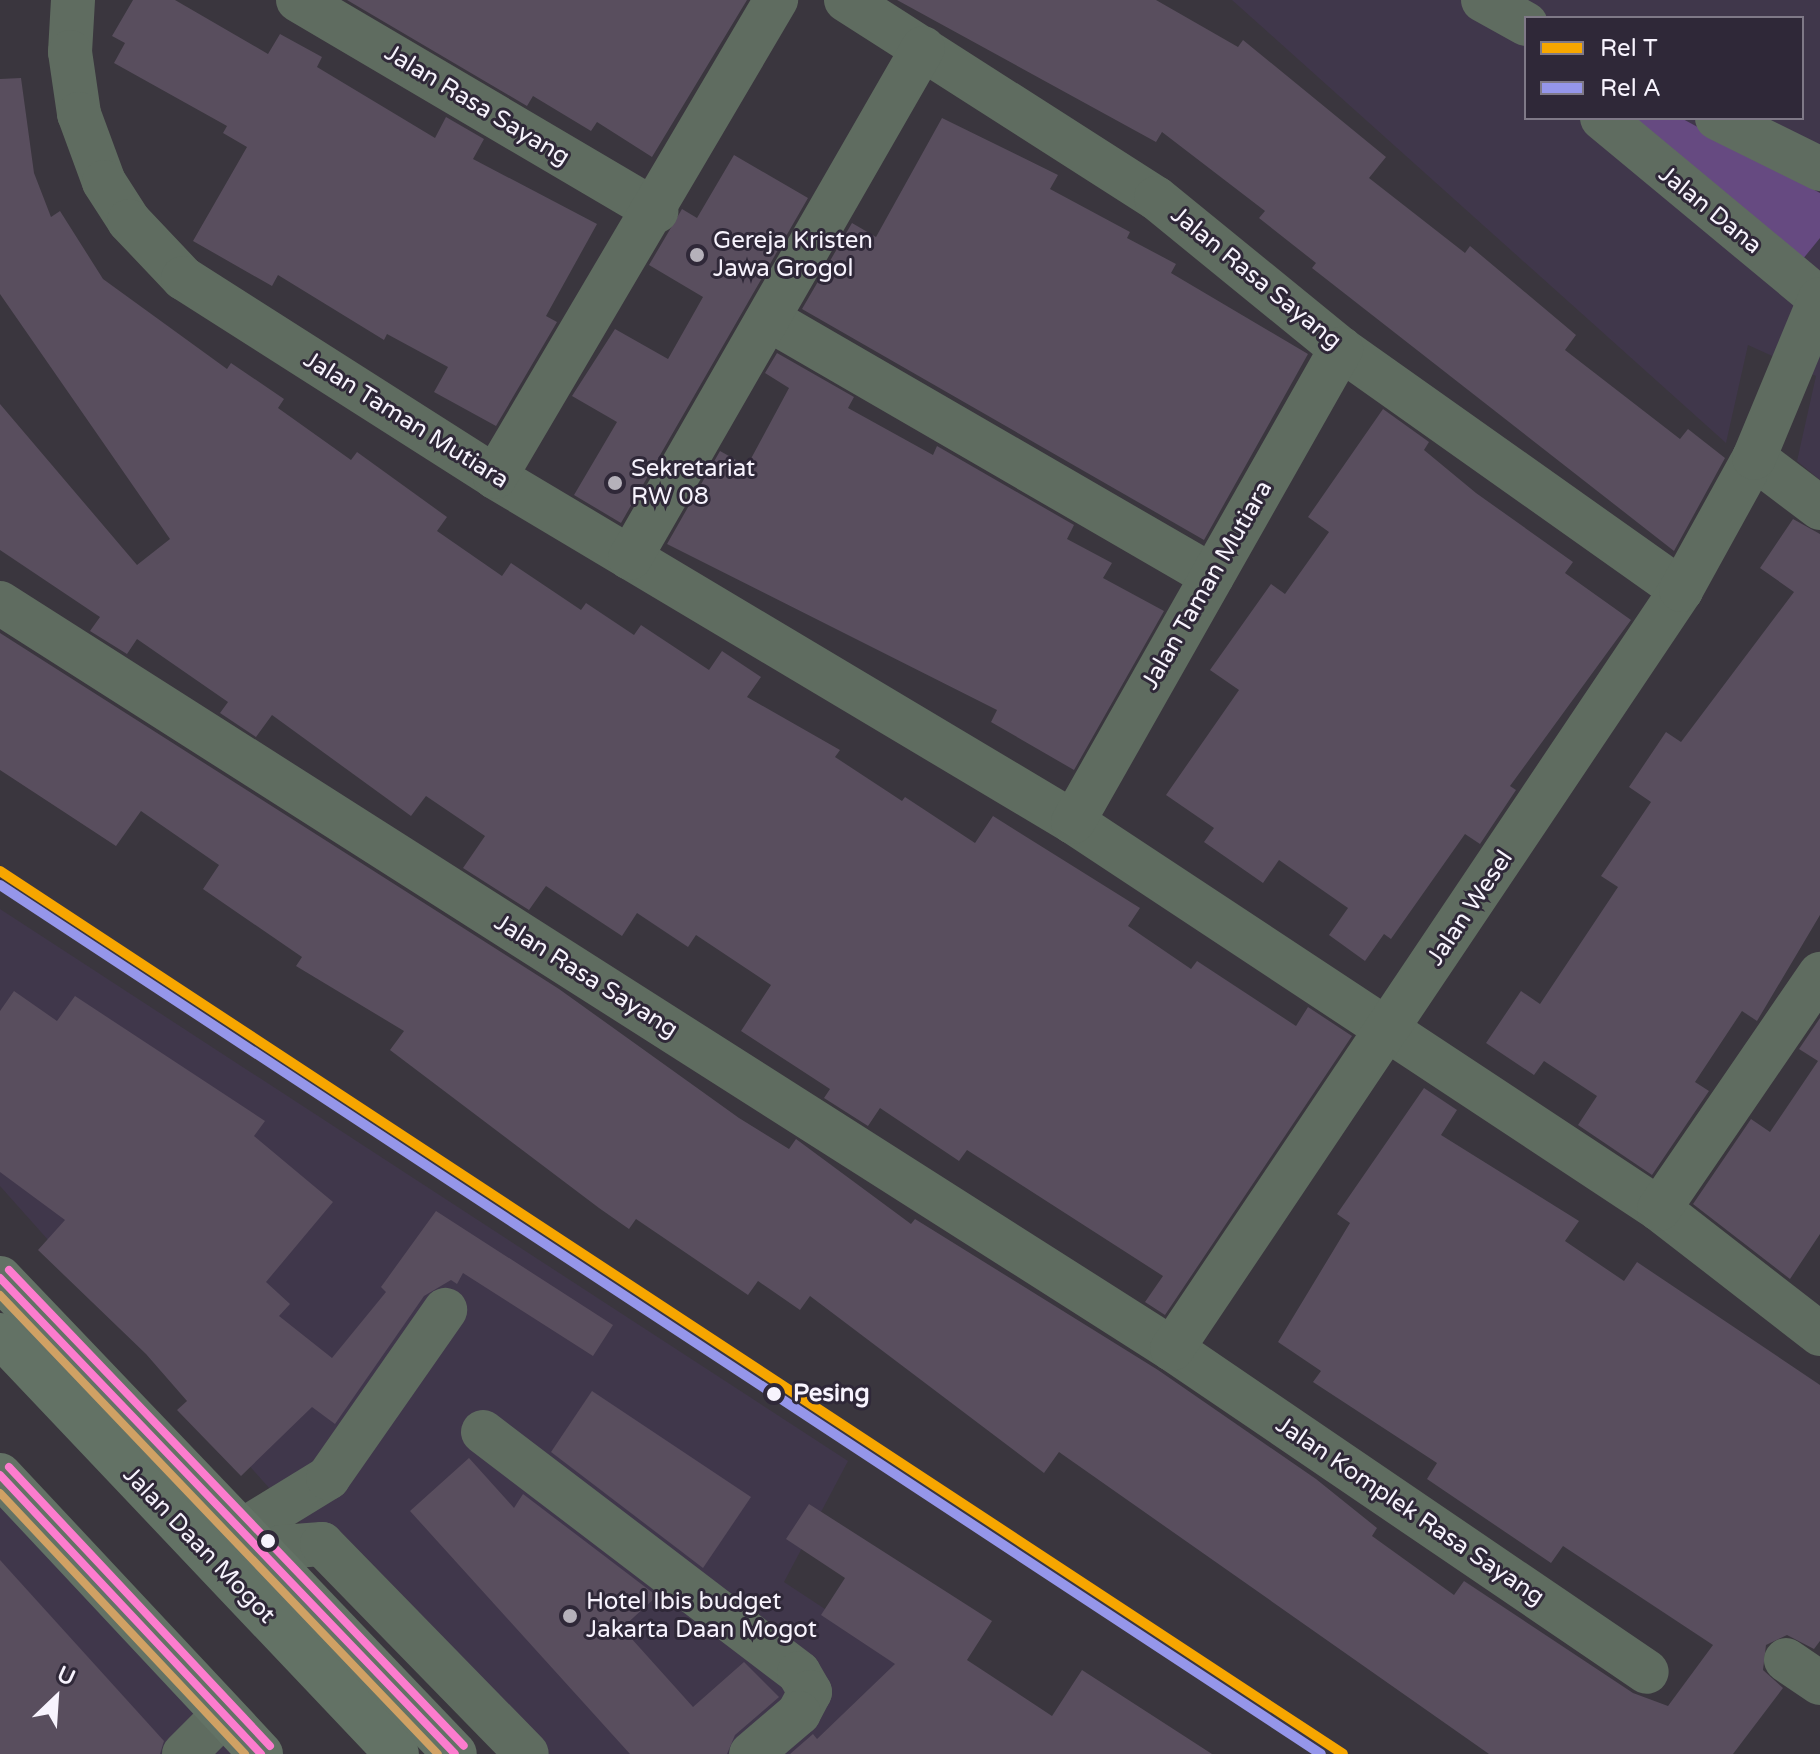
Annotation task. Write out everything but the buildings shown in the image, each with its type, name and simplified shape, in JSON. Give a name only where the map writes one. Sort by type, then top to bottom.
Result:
[{"type":"highway","name":"Jalan Daan Mogot","points":[[0,1278],[455,1754]]},
{"type":"highway","name":"Jalan Daan Mogot","points":[[0,1335],[397,1754]]},
{"type":"highway","name":"Jalan Daan Mogot","points":[[0,1376],[359,1754]]},
{"type":"highway","points":[[0,1475],[222,1716],[261,1754]]},
{"type":"street","name":"Jalan Taman Mutiara","points":[[73,0],[70,52],[79,114],[104,182],[129,221],[183,278],[495,477],[1073,822],[1659,1209],[1820,1334]]},
{"type":"street","name":"Jalan Rasa Sayang","points":[[298,0],[656,211]]},
{"type":"street","points":[[495,477],[656,211],[776,0]]},
{"type":"street","name":"Jalan Rasa Sayang","points":[[846,0],[1156,198],[1341,349],[1668,581]]},
{"type":"street","points":[[630,558],[770,320],[923,48]]},
{"type":"street","name":"Jalan Dana","points":[[1604,120],[1820,299],[1754,458]]},
{"type":"street","points":[[1721,120],[1820,169]]},
{"type":"street","points":[[770,320],[1212,576]]},
{"type":"street","name":"Jalan Taman Mutiara","points":[[1073,822],[1341,349]]},
{"type":"street","points":[[1754,458],[1820,508]]},
{"type":"street","name":"Jalan Wesel","points":[[1172,1349],[1390,1029],[1668,581],[1754,458]]},
{"type":"street","name":"Jalan Rasa Sayang","points":[[0,603],[1172,1349]]},
{"type":"street","points":[[1659,1209],[1818,982]]},
{"type":"street","points":[[255,1543],[328,1478],[445,1310]]},
{"type":"street","name":"Jalan Komplek Rasa Sayang","points":[[1172,1349],[1647,1672]]},
{"type":"street","points":[[483,1432],[799,1673],[810,1692],[799,1713],[751,1754]]},
{"type":"street","points":[[255,1543],[281,1547],[322,1544],[527,1754]]},
{"type":"street","points":[[184,1754],[222,1716]]},
{"type":"shaded area","points":[[1232,0],[1820,0],[1820,480],[1797,461],[1816,376],[1748,345],[1726,443]]},
{"type":"shaded area","points":[[1623,120],[1685,120],[1820,193],[1820,238],[1798,265]]},
{"type":"shaded area","points":[[0,909],[848,1461],[784,1582],[1045,1754],[506,1754],[0,1186]]},
{"type":"shaded area","points":[[0,1493],[241,1754],[0,1754]]},
{"type":"rail line","name":"T","points":[[0,871],[1343,1754]]},
{"type":"rail line","name":"A","points":[[0,885],[1321,1754]]},
{"type":"transit line","points":[[9,1270],[464,1746]]},
{"type":"transit line","points":[[0,1278],[455,1754]]},
{"type":"transit line","points":[[0,1295],[438,1754]]},
{"type":"transit line","points":[[9,1467],[270,1746]]},
{"type":"transit line","points":[[0,1475],[261,1754]]},
{"type":"transit line","points":[[0,1493],[245,1754]]},
{"type":"place","name":"Gereja Kristen Jawa Grogol","points":[[697,255]]},
{"type":"place","name":"Sekretariat RW 08","points":[[615,483]]},
{"type":"place","name":"Pesing","points":[[774,1394]]},
{"type":"place","name":"Hotel Ibis budget Jakarta Daan Mogot","points":[[570,1616]]}]
